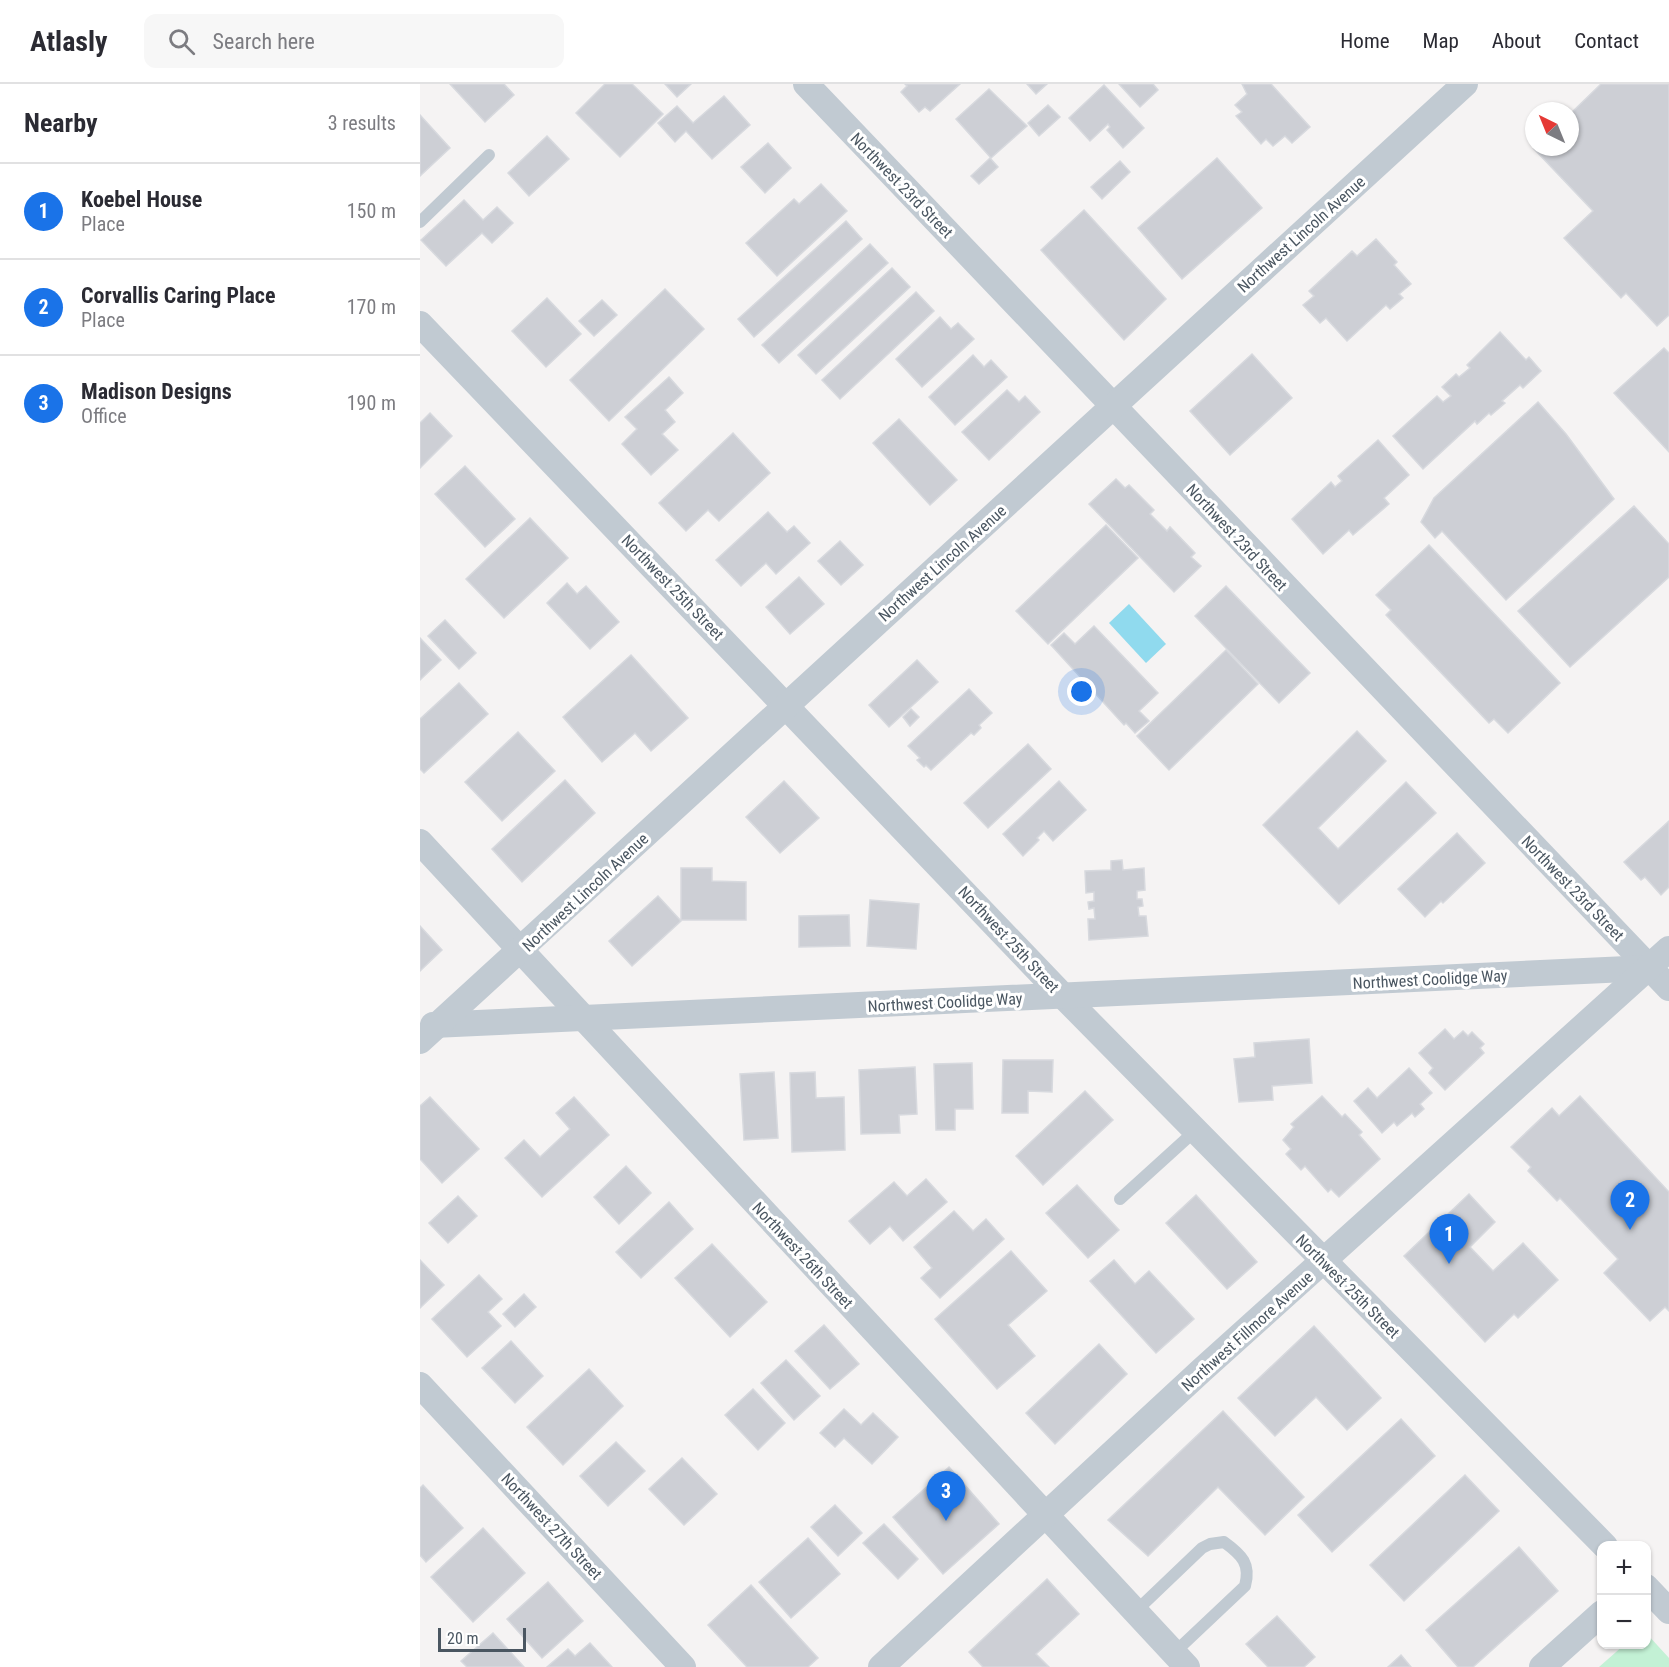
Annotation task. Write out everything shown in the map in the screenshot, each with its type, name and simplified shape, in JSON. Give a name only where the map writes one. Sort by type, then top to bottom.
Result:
[{"type":"street","name":"Northwest 23rd Street","points":[[806,84],[1669,988]]},
{"type":"street","name":"Northwest Lincoln Avenue","points":[[426,1031],[521,950],[1465,84]]},
{"type":"street","name":"Northwest 25th Street","points":[[420,324],[1064,997],[1601,1541]]},
{"type":"street","name":"Northwest 26th Street","points":[[420,842],[1180,1660]]},
{"type":"street","name":"Northwest Fillmore Avenue","points":[[881,1667],[1669,949]]},
{"type":"street","name":"Northwest Coolidge Way","points":[[426,1031],[583,1019],[1649,968]]},
{"type":"street","name":"Northwest 27th Street","points":[[420,1385],[683,1667]]},
{"type":"street","points":[[1651,1591],[1669,1611]]},
{"type":"street","points":[[1542,1667],[1597,1618]]},
{"type":"lane","points":[[420,222],[489,155]]},
{"type":"lane","points":[[1120,1199],[1195,1131]]},
{"type":"lane","points":[[1136,1612],[1202,1548],[1224,1542],[1237,1552],[1246,1562],[1248,1573],[1245,1586],[1180,1660]]},
{"type":"green space","points":[[1651,1638],[1669,1658],[1669,1667],[1599,1667],[1619,1649],[1651,1649]]},
{"type":"water","points":[[1129,604],[1166,644],[1146,663],[1109,623]]},
{"type":"building","points":[[450,84],[504,84],[514,95],[485,122]]},
{"type":"building","points":[[605,84],[632,84],[663,114],[620,157],[576,113]]},
{"type":"building","points":[[665,84],[691,84],[677,97]]},
{"type":"building","points":[[905,84],[960,84],[930,111],[925,107],[919,112],[901,92],[907,86]]},
{"type":"building","points":[[1027,84],[1047,84],[1036,94]]},
{"type":"building","points":[[1119,84],[1153,84],[1158,90],[1140,107]]},
{"type":"building","points":[[1242,84],[1271,84],[1310,127],[1292,143],[1285,136],[1273,146],[1266,139],[1261,144],[1236,116],[1242,112],[1235,105],[1247,94]]},
{"type":"building","points":[[1601,84],[1669,84],[1669,315],[1657,326],[1626,293],[1621,298],[1564,238],[1593,211],[1541,156],[1579,156],[1579,105]]},
{"type":"building","points":[[1104,85],[1144,128],[1123,148],[1107,130],[1110,127],[1108,124],[1090,141],[1069,118]]},
{"type":"building","points":[[989,89],[1027,126],[991,158],[956,119]]},
{"type":"building","points":[[724,96],[750,125],[712,159],[686,131],[675,142],[658,123],[677,106],[693,123]]},
{"type":"building","points":[[1048,105],[1060,117],[1039,136],[1028,123]]},
{"type":"building","points":[[420,115],[450,148],[420,176]]},
{"type":"building","points":[[547,136],[569,159],[529,196],[508,173]]},
{"type":"building","points":[[768,143],[791,168],[765,193],[741,167]]},
{"type":"building","points":[[990,158],[998,167],[979,184],[971,176]]},
{"type":"building","points":[[1217,158],[1262,208],[1182,279],[1138,228]]},
{"type":"building","points":[[1120,161],[1130,172],[1102,199],[1091,187]]},
{"type":"building","points":[[821,184],[847,211],[777,276],[746,243],[794,199],[799,204]]},
{"type":"building","points":[[464,200],[483,220],[497,207],[513,223],[492,243],[482,233],[446,266],[421,240]]},
{"type":"building","points":[[1084,210],[1166,299],[1124,340],[1041,250]]},
{"type":"building","points":[[846,221],[862,239],[754,337],[738,319]]},
{"type":"building","points":[[1376,239],[1397,262],[1394,265],[1411,284],[1399,294],[1403,298],[1390,309],[1386,305],[1347,341],[1326,318],[1320,323],[1303,305],[1314,296],[1309,291],[1352,251],[1357,256]]},
{"type":"building","points":[[870,244],[888,263],[779,363],[762,345]]},
{"type":"building","points":[[892,268],[910,287],[816,374],[798,355]]},
{"type":"building","points":[[665,289],[704,329],[609,421],[570,380]]},
{"type":"building","points":[[916,292],[934,311],[840,399],[822,380]]},
{"type":"building","points":[[547,298],[581,334],[546,367],[512,331]]},
{"type":"building","points":[[602,300],[617,315],[594,336],[579,321]]},
{"type":"building","points":[[940,317],[951,329],[958,323],[974,339],[922,387],[896,359]]},
{"type":"building","points":[[1500,332],[1526,360],[1529,357],[1541,371],[1523,388],[1520,385],[1502,401],[1505,403],[1491,415],[1489,413],[1477,424],[1475,421],[1423,469],[1393,436],[1437,396],[1443,402],[1451,396],[1442,387],[1456,374],[1459,377],[1470,368],[1467,365]]},
{"type":"building","points":[[1664,348],[1669,353],[1669,452],[1614,393]]},
{"type":"building","points":[[1252,354],[1292,398],[1230,455],[1190,411]]},
{"type":"building","points":[[973,355],[984,367],[991,360],[1007,377],[955,425],[929,397]]},
{"type":"building","points":[[669,377],[683,393],[665,410],[675,422],[662,434],[678,450],[651,475],[622,444],[637,429],[625,417]]},
{"type":"building","points":[[1007,390],[1019,402],[1025,396],[1040,412],[989,460],[962,432]]},
{"type":"building","points":[[1538,402],[1566,434],[1614,499],[1506,600],[1442,531],[1435,538],[1421,522],[1434,498]]},
{"type":"building","points":[[430,413],[452,436],[420,468],[420,423]]},
{"type":"building","points":[[899,419],[957,480],[930,505],[873,443]]},
{"type":"building","points":[[733,433],[770,473],[719,521],[708,510],[686,531],[659,503]]},
{"type":"building","points":[[1378,440],[1409,475],[1384,498],[1389,504],[1353,535],[1349,530],[1323,554],[1292,519],[1331,482],[1335,487],[1342,481],[1338,476]]},
{"type":"building","points":[[465,466],[515,519],[485,547],[435,494]]},
{"type":"building","points":[[1116,479],[1125,488],[1129,485],[1154,510],[1150,514],[1167,531],[1170,527],[1195,553],[1191,557],[1201,566],[1174,592],[1089,504]]},
{"type":"building","points":[[1634,506],[1669,544],[1669,577],[1570,667],[1518,611]]},
{"type":"building","points":[[768,512],[787,532],[794,526],[810,543],[776,574],[766,563],[741,586],[716,560]]},
{"type":"building","points":[[530,518],[568,558],[504,618],[466,579]]},
{"type":"building","points":[[1106,525],[1138,558],[1048,644],[1016,611]]},
{"type":"building","points":[[840,541],[863,565],[841,585],[818,561]]},
{"type":"building","points":[[1429,545],[1560,683],[1508,733],[1494,719],[1489,723],[1386,615],[1391,610],[1376,595]]},
{"type":"building","points":[[799,577],[824,604],[790,634],[766,607]]},
{"type":"building","points":[[567,583],[577,594],[586,586],[619,622],[590,649],[547,603]]},
{"type":"building","points":[[1226,586],[1310,673],[1279,703],[1195,616]]},
{"type":"building","points":[[445,620],[476,653],[459,669],[428,636]]},
{"type":"building","points":[[1094,626],[1158,693],[1139,711],[1149,721],[1135,733],[1126,723],[1124,725],[1051,645],[1064,633],[1075,644]]},
{"type":"building","points":[[420,638],[441,660],[420,680]]},
{"type":"building","points":[[1226,650],[1258,684],[1169,770],[1137,736]]},
{"type":"building","points":[[631,655],[688,718],[651,751],[635,733],[602,762],[563,717]]},
{"type":"building","points":[[917,660],[938,682],[889,727],[869,705]]},
{"type":"building","points":[[459,683],[488,714],[424,773],[420,769],[420,719]]},
{"type":"building","points":[[969,689],[992,713],[979,725],[981,728],[974,735],[971,733],[931,770],[926,765],[924,767],[917,760],[920,758],[908,746]]},
{"type":"building","points":[[911,709],[919,717],[910,726],[903,717]]},
{"type":"building","points":[[1357,731],[1386,761],[1318,828],[1338,849],[1406,782],[1436,813],[1339,904],[1263,825]]},
{"type":"building","points":[[518,732],[555,771],[502,821],[465,782]]},
{"type":"building","points":[[1028,744],[1051,769],[988,828],[964,803]]},
{"type":"building","points":[[565,780],[595,813],[522,882],[492,849]]},
{"type":"building","points":[[784,781],[819,818],[780,853],[746,817]]},
{"type":"building","points":[[1059,781],[1086,810],[1053,841],[1044,831],[1037,838],[1039,840],[1023,856],[1003,834]]},
{"type":"building","points":[[1669,821],[1669,887],[1661,895],[1645,877],[1641,880],[1624,862]]},
{"type":"building","points":[[1457,833],[1485,863],[1425,917],[1398,889]]},
{"type":"building","points":[[1122,860],[1123,870],[1144,868],[1145,890],[1137,891],[1137,899],[1142,899],[1143,906],[1138,907],[1139,916],[1146,916],[1148,936],[1089,940],[1088,919],[1095,919],[1094,908],[1089,909],[1088,902],[1094,901],[1094,892],[1086,893],[1085,871],[1111,870],[1111,861]]},
{"type":"building","points":[[681,868],[712,868],[712,881],[746,882],[746,920],[681,920]]},
{"type":"building","points":[[658,896],[681,921],[632,966],[609,941]]},
{"type":"building","points":[[870,900],[919,904],[916,949],[867,946]]},
{"type":"building","points":[[849,915],[850,946],[799,947],[799,916]]},
{"type":"building","points":[[420,926],[442,950],[420,971]]},
{"type":"building","points":[[1445,1029],[1454,1039],[1463,1031],[1468,1036],[1472,1032],[1484,1044],[1480,1048],[1484,1053],[1445,1090],[1429,1073],[1433,1068],[1419,1053]]},
{"type":"building","points":[[1309,1039],[1312,1083],[1272,1086],[1273,1100],[1239,1102],[1234,1059],[1255,1057],[1254,1043]]},
{"type":"building","points":[[1003,1060],[1053,1060],[1052,1092],[1028,1091],[1028,1113],[1002,1113]]},
{"type":"building","points":[[972,1063],[973,1109],[955,1109],[955,1130],[936,1130],[934,1064]]},
{"type":"building","points":[[915,1067],[917,1114],[899,1115],[900,1133],[861,1134],[859,1070]]},
{"type":"building","points":[[1409,1068],[1432,1093],[1420,1104],[1424,1109],[1415,1117],[1412,1113],[1397,1126],[1394,1122],[1382,1133],[1354,1101],[1368,1088],[1377,1098]]},
{"type":"building","points":[[774,1072],[778,1138],[744,1140],[740,1074]]},
{"type":"building","points":[[815,1072],[816,1098],[844,1097],[845,1150],[792,1152],[790,1073]]},
{"type":"building","points":[[1085,1091],[1113,1120],[1043,1185],[1016,1156]]},
{"type":"building","points":[[1322,1096],[1342,1117],[1345,1114],[1362,1132],[1359,1135],[1380,1159],[1339,1197],[1331,1189],[1328,1192],[1305,1166],[1301,1170],[1286,1154],[1291,1149],[1283,1140],[1294,1127],[1291,1124]]},
{"type":"building","points":[[1580,1096],[1669,1192],[1669,1311],[1665,1307],[1650,1321],[1604,1273],[1618,1259],[1560,1198],[1557,1201],[1528,1171],[1531,1167],[1511,1147],[1552,1108],[1559,1116]]},
{"type":"building","points":[[430,1097],[479,1149],[442,1183],[420,1159],[420,1106]]},
{"type":"building","points":[[574,1097],[609,1135],[542,1197],[505,1158],[524,1140],[540,1157],[570,1129],[556,1113]]},
{"type":"building","points":[[626,1166],[651,1193],[619,1224],[594,1197]]},
{"type":"building","points":[[926,1179],[947,1202],[903,1241],[890,1226],[870,1244],[849,1221],[894,1182],[907,1196]]},
{"type":"building","points":[[1077,1185],[1119,1230],[1088,1258],[1046,1213]]},
{"type":"building","points":[[1469,1194],[1495,1222],[1470,1247],[1493,1271],[1523,1243],[1558,1280],[1518,1318],[1514,1314],[1485,1342],[1404,1256]]},
{"type":"building","points":[[1196,1195],[1257,1262],[1227,1289],[1166,1223]]},
{"type":"building","points":[[458,1196],[477,1216],[448,1243],[429,1223]]},
{"type":"building","points":[[669,1202],[693,1229],[641,1278],[616,1252]]},
{"type":"building","points":[[954,1211],[973,1231],[986,1219],[1004,1239],[940,1298],[921,1278],[932,1268],[914,1247]]},
{"type":"building","points":[[712,1244],[767,1302],[730,1337],[675,1278]]},
{"type":"building","points":[[1011,1251],[1047,1291],[1008,1325],[1035,1356],[997,1389],[935,1319]]},
{"type":"building","points":[[420,1260],[444,1285],[420,1308]]},
{"type":"building","points":[[1114,1260],[1135,1284],[1149,1271],[1194,1319],[1156,1353],[1090,1281]]},
{"type":"building","points":[[479,1275],[502,1299],[488,1312],[501,1326],[467,1357],[432,1319]]},
{"type":"building","points":[[524,1294],[536,1307],[515,1327],[503,1314]]},
{"type":"building","points":[[824,1325],[859,1364],[830,1389],[795,1351]]},
{"type":"building","points":[[1314,1326],[1381,1398],[1347,1430],[1316,1397],[1275,1436],[1238,1398]]},
{"type":"building","points":[[511,1341],[543,1376],[515,1403],[482,1368]]},
{"type":"building","points":[[1099,1344],[1127,1374],[1055,1444],[1026,1413]]},
{"type":"building","points":[[786,1360],[820,1396],[794,1420],[761,1383]]},
{"type":"building","points":[[589,1369],[623,1406],[563,1465],[527,1427]]},
{"type":"building","points":[[753,1389],[785,1423],[758,1450],[725,1415]]},
{"type":"building","points":[[844,1409],[861,1425],[873,1413],[898,1437],[872,1464],[844,1438],[835,1447],[820,1433]]},
{"type":"building","points":[[1223,1411],[1304,1497],[1265,1535],[1218,1487],[1148,1556],[1108,1520]]},
{"type":"building","points":[[1401,1419],[1435,1456],[1332,1552],[1298,1515]]},
{"type":"building","points":[[616,1442],[645,1471],[608,1506],[580,1476]]},
{"type":"building","points":[[682,1458],[717,1494],[684,1525],[649,1489]]},
{"type":"building","points":[[949,1467],[999,1524],[943,1574],[893,1517]]},
{"type":"building","points":[[1465,1475],[1499,1511],[1404,1601],[1370,1565]]},
{"type":"building","points":[[423,1485],[463,1528],[426,1562],[420,1555],[420,1488]]},
{"type":"building","points":[[835,1505],[862,1533],[838,1556],[811,1527]]},
{"type":"building","points":[[884,1524],[918,1559],[898,1579],[863,1543]]},
{"type":"building","points":[[483,1528],[525,1573],[473,1622],[431,1577]]},
{"type":"building","points":[[808,1538],[840,1574],[791,1618],[759,1582]]},
{"type":"building","points":[[1519,1547],[1558,1591],[1473,1667],[1458,1667],[1426,1630]]},
{"type":"building","points":[[1047,1579],[1079,1614],[1036,1654],[1049,1667],[983,1667],[969,1652]]},
{"type":"building","points":[[548,1582],[583,1621],[542,1658],[507,1619]]},
{"type":"building","points":[[751,1585],[818,1658],[808,1667],[747,1667],[708,1625]]},
{"type":"building","points":[[1277,1616],[1315,1657],[1304,1667],[1268,1667],[1246,1644]]},
{"type":"building","points":[[493,1633],[524,1667],[467,1667],[461,1661]]},
{"type":"building","points":[[590,1643],[612,1667],[547,1667],[568,1649],[575,1656]]},
{"type":"building","points":[[1401,1655],[1411,1667],[1388,1667]]},
{"type":"place","name":"Corvallis Caring Place","points":[[1630,1230]]},
{"type":"place","name":"Koebel House","points":[[1449,1264]]},
{"type":"place","name":"Madison Designs","points":[[946,1521]]}]
